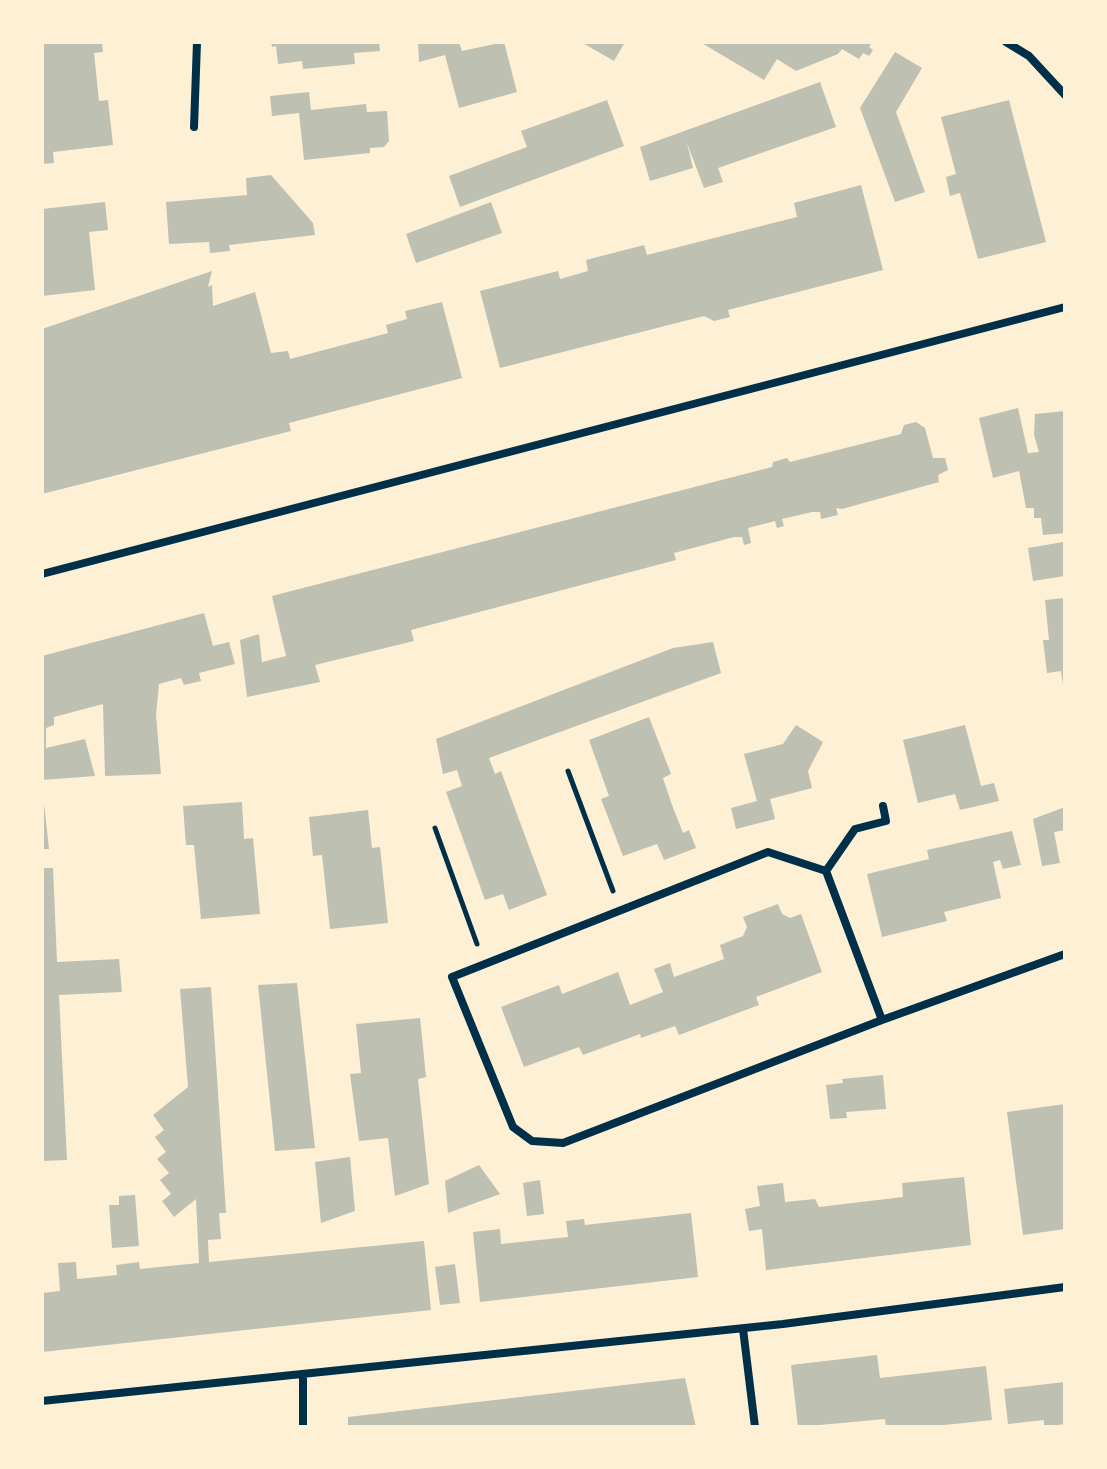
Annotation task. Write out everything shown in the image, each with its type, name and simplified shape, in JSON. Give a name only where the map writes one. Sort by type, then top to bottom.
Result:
[{"type":"street","points":[[194,127],[197,42]]},
{"type":"street","points":[[1006,42],[1029,56],[1065,95]]},
{"type":"street","points":[[42,574],[1065,307]]},
{"type":"street","points":[[826,871],[855,829],[886,821],[883,806]]},
{"type":"street","points":[[826,871],[768,852],[452,977],[513,1127],[532,1141],[563,1143],[882,1020],[1065,954]]},
{"type":"street","points":[[826,871],[882,1020]]},
{"type":"street","points":[[42,1401],[743,1329],[1065,1287]]},
{"type":"street","points":[[743,1329],[755,1427]]},
{"type":"street","points":[[303,1375],[303,1427]]},
{"type":"path","points":[[568,771],[620,910]]},
{"type":"path","points":[[435,828],[484,964]]},
{"type":"building","points":[[42,42],[102,42],[103,52],[94,53],[99,101],[108,100],[113,145],[53,152],[54,163],[42,164]]},
{"type":"building","points":[[271,42],[379,42],[380,51],[354,53],[355,64],[303,69],[302,61],[278,64],[276,46],[272,47]]},
{"type":"building","points":[[418,42],[459,42],[462,51],[504,42],[517,92],[459,108],[445,55],[419,62]]},
{"type":"building","points":[[581,42],[625,42],[614,61]]},
{"type":"building","points":[[700,42],[872,42],[869,47],[873,50],[869,56],[863,53],[859,59],[842,49],[838,54],[796,71],[777,59],[764,80]]},
{"type":"building","points":[[895,52],[922,68],[896,112],[925,192],[895,202],[860,108]]},
{"type":"building","points":[[820,82],[836,127],[718,168],[723,182],[704,188],[687,143],[693,168],[650,181],[640,147]]},
{"type":"building","points":[[309,92],[311,110],[366,104],[367,112],[387,111],[389,141],[384,147],[370,148],[370,153],[304,160],[299,113],[272,116],[270,96]]},
{"type":"building","points":[[607,100],[624,146],[460,207],[449,176],[527,147],[521,131]]},
{"type":"building","points":[[1009,100],[1046,242],[978,259],[960,193],[950,196],[946,177],[956,174],[941,117]]},
{"type":"building","points":[[271,175],[313,223],[315,235],[229,245],[230,251],[210,253],[209,242],[169,244],[166,202],[247,195],[246,178]]},
{"type":"building","points":[[861,185],[883,270],[728,310],[730,317],[714,321],[704,316],[500,368],[480,291],[558,271],[560,279],[588,271],[586,260],[644,245],[647,255],[797,217],[794,203]]},
{"type":"building","points":[[105,202],[108,230],[89,232],[95,290],[42,296],[42,209]]},
{"type":"building","points":[[491,202],[502,233],[416,263],[406,234]]},
{"type":"building","points":[[212,271],[208,287],[212,285],[213,306],[255,292],[271,353],[288,351],[290,359],[388,333],[386,325],[407,319],[405,311],[442,302],[462,378],[289,423],[291,431],[42,494],[42,329]]},
{"type":"building","points":[[1018,408],[1028,453],[1039,452],[1034,435],[1035,414],[1065,411],[1065,533],[1043,535],[1041,518],[1034,518],[1034,508],[1026,508],[1019,471],[993,478],[979,418]]},
{"type":"building","points":[[916,422],[925,428],[933,458],[945,458],[948,470],[938,475],[939,482],[842,509],[836,508],[838,515],[821,519],[820,512],[812,512],[782,519],[784,526],[777,528],[775,521],[748,528],[751,543],[744,545],[742,537],[734,537],[674,553],[676,560],[411,630],[414,641],[315,665],[320,682],[247,697],[240,640],[259,634],[262,662],[286,656],[272,596],[772,467],[773,462],[787,458],[790,462],[901,434],[904,425]]},
{"type":"building","points":[[1063,542],[1065,576],[1033,581],[1028,548]]},
{"type":"building","points":[[1065,598],[1063,685],[1061,671],[1047,673],[1043,640],[1049,640],[1045,600]]},
{"type":"building","points":[[204,613],[213,646],[229,642],[235,664],[199,673],[201,681],[184,685],[181,678],[159,684],[156,715],[161,774],[105,776],[103,704],[54,717],[54,725],[46,728],[46,748],[85,739],[95,776],[42,780],[42,656]]},
{"type":"building","points":[[713,642],[721,673],[489,758],[495,774],[501,771],[547,895],[509,910],[503,894],[485,900],[446,792],[462,786],[457,770],[443,774],[436,739],[673,648]]},
{"type":"building","points":[[649,717],[671,774],[663,778],[672,805],[683,833],[689,830],[696,848],[664,860],[657,844],[623,856],[601,799],[609,796],[589,740]]},
{"type":"building","points":[[796,725],[823,742],[808,771],[812,788],[770,799],[775,819],[736,829],[731,808],[757,801],[744,754],[783,744]]},
{"type":"building","points":[[965,725],[981,786],[994,783],[999,801],[960,810],[955,794],[918,803],[903,740]]},
{"type":"building","points":[[42,785],[49,849],[42,849]]},
{"type":"building","points":[[242,802],[244,839],[253,838],[260,914],[201,919],[194,845],[186,845],[183,806]]},
{"type":"building","points":[[1065,807],[1065,830],[1054,832],[1060,863],[1042,866],[1033,819]]},
{"type":"building","points":[[368,810],[372,848],[380,847],[388,923],[330,929],[322,855],[313,856],[309,817]]},
{"type":"building","points":[[1012,831],[1021,865],[1003,869],[1000,860],[993,862],[1001,898],[944,912],[947,921],[882,937],[867,874],[929,859],[927,850]]},
{"type":"building","points":[[42,868],[53,868],[57,962],[119,959],[122,992],[59,995],[67,1160],[42,1161]]},
{"type":"building","points":[[778,904],[782,914],[790,918],[801,914],[822,972],[756,997],[759,1005],[679,1035],[675,1026],[641,1038],[640,1034],[583,1055],[579,1047],[524,1067],[501,1007],[559,985],[562,994],[618,972],[630,1005],[663,992],[654,969],[670,963],[674,977],[724,959],[720,945],[743,936],[747,927],[743,917]]},
{"type":"building","points":[[297,983],[315,1148],[275,1151],[258,985]]},
{"type":"building","points":[[211,987],[226,1213],[219,1213],[221,1239],[208,1240],[209,1262],[424,1241],[431,1310],[42,1352],[42,1293],[60,1291],[58,1263],[76,1262],[77,1279],[117,1275],[116,1265],[139,1262],[140,1269],[199,1263],[196,1199],[174,1217],[162,1201],[171,1194],[160,1180],[169,1173],[157,1159],[166,1152],[155,1137],[164,1130],[153,1115],[188,1087],[180,989]]},
{"type":"building","points":[[420,1018],[426,1077],[418,1079],[429,1184],[395,1196],[388,1138],[359,1141],[350,1074],[361,1073],[356,1024]]},
{"type":"building","points":[[883,1075],[886,1109],[846,1112],[847,1118],[830,1119],[826,1085],[843,1083],[842,1079]]},
{"type":"building","points":[[1065,1104],[1065,1229],[1023,1235],[1007,1112]]},
{"type":"building","points":[[350,1157],[355,1211],[321,1223],[315,1162]]},
{"type":"building","points":[[479,1165],[500,1194],[448,1213],[445,1181]]},
{"type":"building","points":[[964,1177],[971,1245],[766,1270],[762,1229],[749,1231],[745,1209],[760,1206],[757,1186],[783,1183],[785,1202],[815,1199],[819,1207],[903,1197],[902,1183]]},
{"type":"building","points":[[540,1180],[544,1214],[527,1216],[523,1183]]},
{"type":"building","points":[[135,1195],[139,1246],[112,1248],[109,1205],[119,1205],[119,1196]]},
{"type":"building","points":[[691,1213],[698,1277],[480,1302],[473,1232],[500,1229],[501,1244],[568,1237],[566,1221],[584,1219],[585,1225]]},
{"type":"building","points":[[455,1264],[460,1303],[440,1305],[435,1267]]},
{"type":"building","points":[[877,1355],[880,1378],[986,1366],[992,1420],[925,1427],[886,1427],[885,1419],[798,1427],[791,1365]]},
{"type":"building","points":[[685,1378],[696,1427],[348,1427],[348,1417]]},
{"type":"building","points":[[1065,1382],[1065,1424],[1044,1427],[1044,1420],[1008,1424],[1004,1389]]}]
